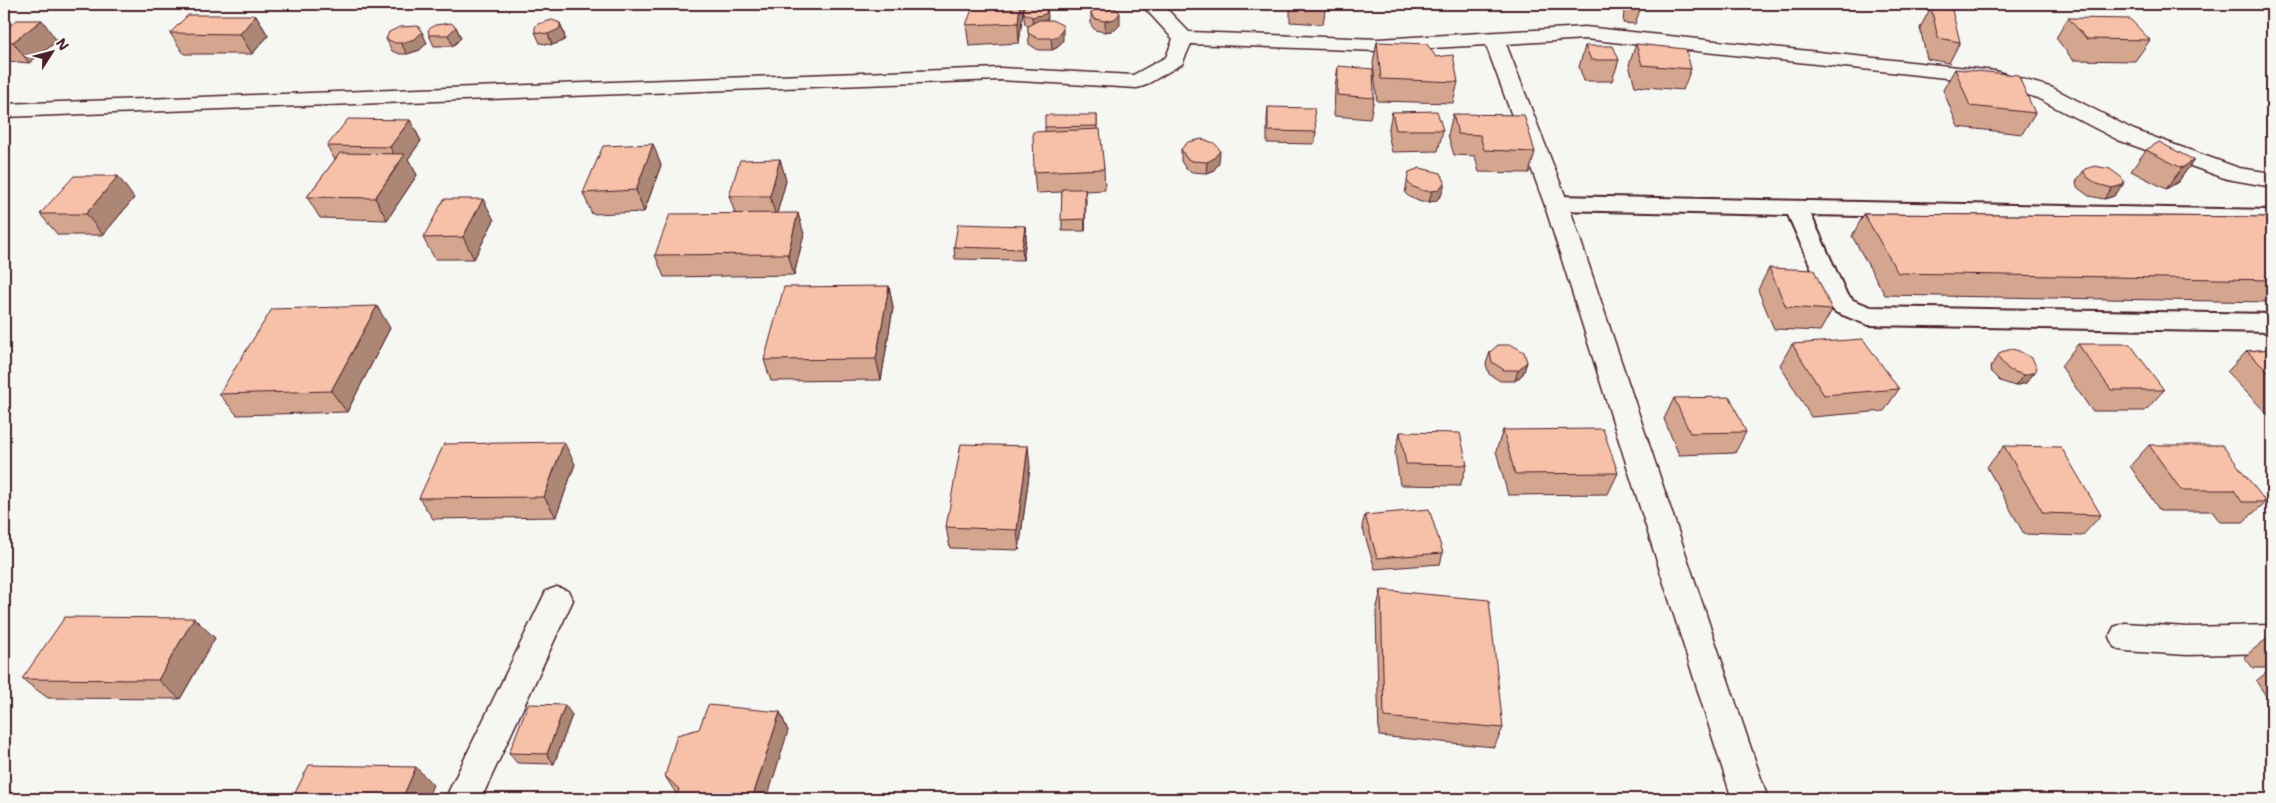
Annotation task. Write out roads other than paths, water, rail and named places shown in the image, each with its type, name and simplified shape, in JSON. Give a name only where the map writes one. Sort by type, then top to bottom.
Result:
[{"type":"street","points":[[1152,4],[1183,38],[1378,45],[1585,33],[1995,77],[2045,93],[2126,135],[2235,174],[2272,180]]},
{"type":"street","points":[[4,111],[1000,74],[1137,82],[1175,60],[1183,38]]},
{"type":"street","points":[[1494,38],[1556,203],[1750,799]]},
{"type":"street","points":[[464,799],[557,600]]},
{"type":"street","points":[[2125,637],[2187,642],[2272,639]]},
{"type":"lane","points":[[1556,203],[2272,218]]},
{"type":"lane","points":[[1797,209],[1836,297],[1844,306],[1868,316],[2272,323]]}]
